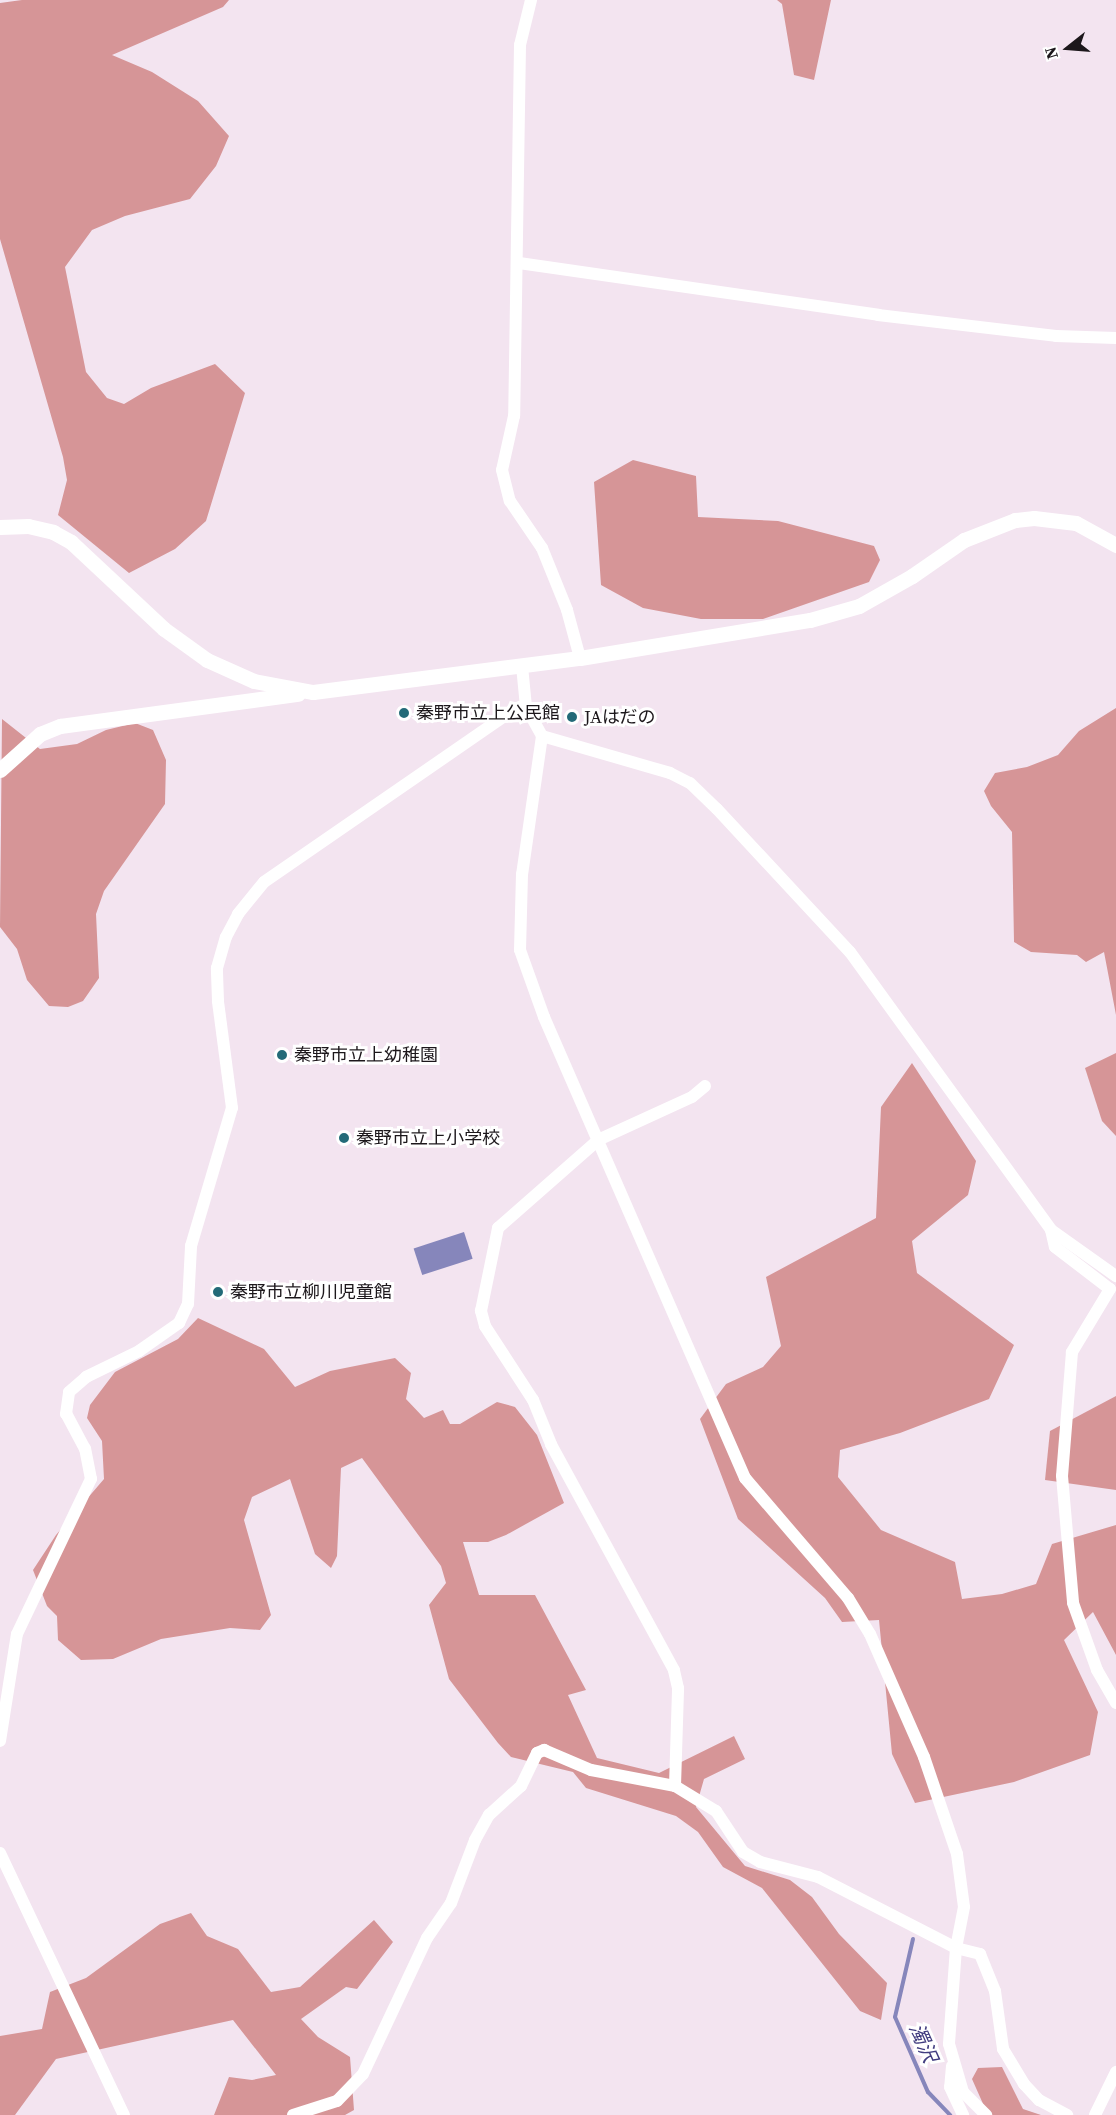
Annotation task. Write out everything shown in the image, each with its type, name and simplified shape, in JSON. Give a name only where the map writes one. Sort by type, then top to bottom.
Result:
[{"type":"street","points":[[531,0],[520,45],[519,263],[514,416],[502,470],[510,501],[542,548],[567,610],[580,658]]},
{"type":"street","points":[[519,263],[878,315],[1056,336],[1116,338]]},
{"type":"street","points":[[0,770],[40,734],[60,726],[580,658],[810,620],[859,606],[912,576],[964,540],[1014,520],[1034,518],[1076,524],[1116,545]]},
{"type":"street","points":[[0,527],[28,526],[53,532],[71,542],[164,629],[207,660],[254,681],[313,692]]},
{"type":"street","points":[[522,666],[526,707],[542,736],[522,874],[520,950],[544,1017],[744,1478],[848,1598],[870,1634],[924,1757],[957,1854],[964,1907],[956,1948],[950,2044],[963,2091],[986,2115]]},
{"type":"street","points":[[0,1742],[17,1634],[91,1479],[85,1449],[66,1414],[69,1392],[86,1377],[139,1351],[179,1323],[188,1304],[191,1245],[232,1108],[218,1001],[217,968],[226,937],[238,914],[264,882],[510,712],[526,707]]},
{"type":"street","points":[[542,736],[670,773],[690,783],[850,952],[1051,1230],[1116,1276]]},
{"type":"street","points":[[675,1786],[678,1688],[674,1670],[551,1444],[533,1400],[485,1326],[481,1311],[498,1227],[598,1140],[692,1097],[705,1086]]},
{"type":"street","points":[[1051,1230],[1055,1246],[1110,1289],[1072,1352],[1062,1476],[1073,1603],[1097,1670],[1116,1703]]},
{"type":"street","points":[[293,2115],[337,2101],[363,2074],[427,1938],[451,1903],[475,1840],[489,1815],[521,1786],[537,1753],[544,1749],[591,1770],[675,1786],[716,1811],[743,1851],[760,1862],[818,1877],[956,1948],[980,1954],[988,1967],[1003,2049],[1024,2084],[1039,2100],[1067,2115]]},
{"type":"street","points":[[0,1854],[124,2115]]},
{"type":"street","points":[[953,2061],[950,2087],[963,2115]]},
{"type":"street","points":[[1095,2115],[1116,2072]]},
{"type":"shaded area","points":[[22,0],[229,0],[223,7],[112,55],[152,72],[198,101],[229,136],[216,166],[190,199],[125,216],[92,230],[65,267],[86,372],[107,398],[124,404],[151,388],[215,364],[245,393],[206,521],[175,549],[129,573],[58,515],[67,480],[63,457],[0,239],[0,3]]},
{"type":"shaded area","points":[[777,0],[831,0],[814,80],[794,75],[782,4]]},
{"type":"shaded area","points":[[633,460],[696,476],[698,517],[778,521],[874,546],[880,560],[869,582],[763,619],[701,619],[643,608],[601,585],[594,482]]},
{"type":"shaded area","points":[[1116,708],[1116,1015],[1104,952],[1086,962],[1077,955],[1031,952],[1014,942],[1012,832],[991,806],[984,791],[995,773],[1027,767],[1058,755],[1079,731]]},
{"type":"shaded area","points":[[2,719],[40,749],[77,744],[106,730],[135,723],[153,730],[166,760],[165,804],[104,891],[96,914],[99,978],[83,1001],[68,1007],[49,1006],[27,980],[17,949],[0,927]]},
{"type":"shaded area","points":[[1116,1053],[1116,1136],[1102,1121],[1085,1068]]},
{"type":"shaded area","points":[[912,1063],[976,1161],[968,1195],[912,1241],[917,1273],[1014,1345],[989,1399],[900,1433],[840,1450],[838,1477],[881,1530],[955,1562],[962,1599],[1002,1594],[1036,1584],[1052,1544],[1116,1525],[1116,1655],[1093,1612],[1064,1640],[1098,1712],[1090,1755],[1014,1782],[915,1803],[892,1754],[879,1620],[842,1622],[825,1598],[738,1519],[700,1419],[726,1384],[763,1367],[781,1346],[766,1277],[876,1218],[881,1107]]},
{"type":"shaded area","points":[[198,1318],[264,1349],[295,1387],[330,1371],[395,1358],[411,1373],[406,1399],[424,1418],[443,1410],[450,1424],[460,1424],[497,1402],[515,1407],[537,1435],[564,1503],[506,1535],[488,1542],[463,1542],[479,1595],[535,1595],[586,1690],[568,1695],[597,1758],[659,1773],[734,1736],[745,1759],[704,1779],[696,1807],[745,1866],[790,1880],[812,1897],[839,1934],[887,1983],[881,2020],[860,2011],[762,1888],[723,1867],[698,1832],[676,1816],[586,1788],[573,1772],[511,1757],[498,1743],[449,1679],[429,1605],[446,1583],[441,1566],[362,1458],[341,1468],[337,1556],[331,1568],[315,1554],[290,1479],[252,1497],[244,1520],[271,1615],[260,1630],[230,1628],[161,1639],[113,1659],[81,1660],[58,1640],[57,1616],[47,1606],[33,1570],[56,1535],[104,1479],[102,1441],[87,1418],[90,1405],[115,1372],[178,1339]]},
{"type":"shaded area","points":[[1116,1396],[1116,1490],[1045,1480],[1050,1431]]},
{"type":"shaded area","points":[[191,1913],[207,1936],[238,1949],[271,1992],[300,1987],[374,1920],[393,1942],[357,1989],[346,1987],[301,2019],[318,2037],[350,2057],[354,2110],[345,2115],[214,2115],[229,2077],[252,2080],[276,2075],[233,2020],[56,2059],[15,2115],[0,2115],[0,2036],[42,2029],[50,1992],[86,1978],[160,1924]]},
{"type":"shaded area","points":[[1002,2067],[1023,2109],[1041,2115],[988,2115],[972,2079],[978,2068]]},
{"type":"water","points":[[464,1232],[473,1259],[422,1275],[414,1248]]},
{"type":"waterway","name":"濁沢","points":[[913,1939],[895,2017],[928,2092],[950,2115]]},
{"type":"place","name":"秦野市立上公民館","points":[[404,713]]},
{"type":"place","name":"JAはだの","points":[[572,717]]},
{"type":"place","name":"秦野市立上幼稚園","points":[[282,1055]]},
{"type":"place","name":"秦野市立上小学校","points":[[344,1138]]},
{"type":"place","name":"秦野市立柳川児童館","points":[[218,1292]]}]
